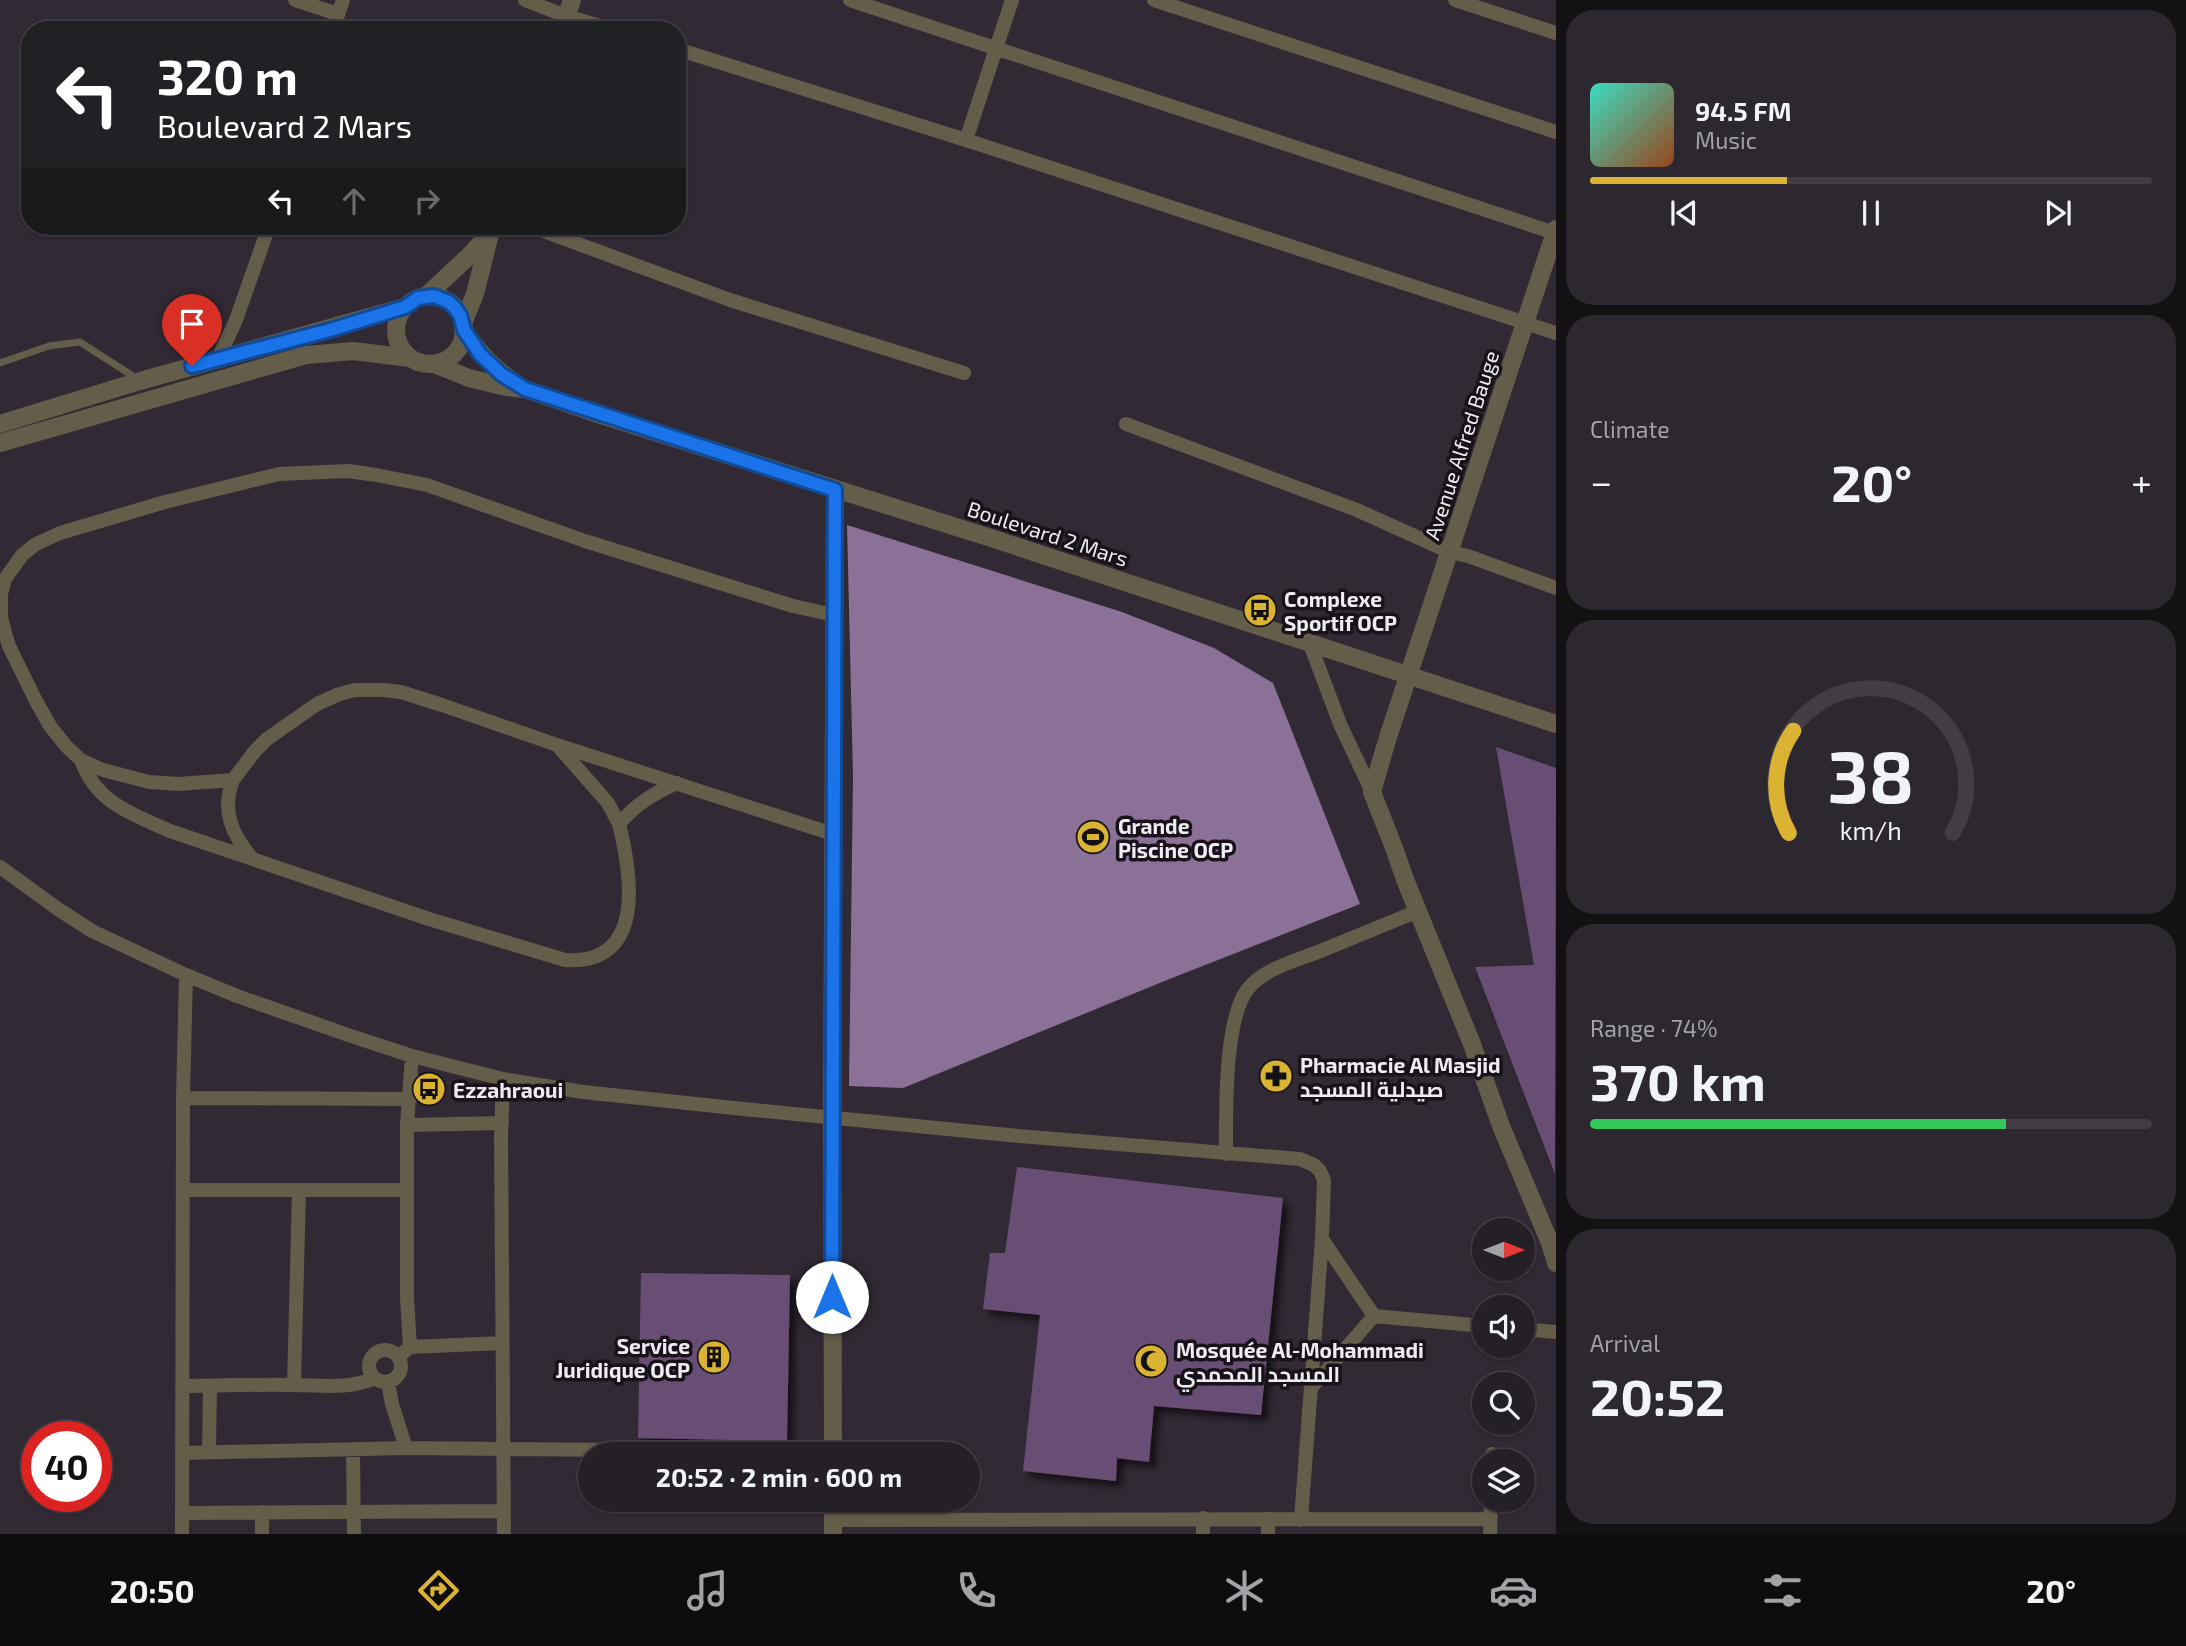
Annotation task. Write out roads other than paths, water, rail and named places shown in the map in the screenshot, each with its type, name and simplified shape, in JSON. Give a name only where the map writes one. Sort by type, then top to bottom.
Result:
[{"type":"street","points":[[295,0],[341,7]]},
{"type":"street","points":[[525,0],[585,21]]},
{"type":"street","points":[[850,0],[1555,231]]},
{"type":"street","points":[[966,140],[1012,0]]},
{"type":"street","points":[[1154,0],[1556,132]]},
{"type":"street","points":[[1455,0],[1556,33]]},
{"type":"street","points":[[686,52],[966,140],[1556,333]]},
{"type":"street","name":"Avenue Alfred Bauge","points":[[1372,792],[1555,231]]},
{"type":"street","points":[[218,359],[236,320],[266,235]]},
{"type":"street","points":[[410,358],[397,338],[397,322],[405,307],[426,296],[462,263],[487,235]]},
{"type":"street","points":[[463,327],[478,285],[490,235]]},
{"type":"street","points":[[554,235],[730,300],[964,373]]},
{"type":"street","points":[[426,296],[449,302],[460,315],[463,327],[463,339],[455,353],[434,364]]},
{"type":"street","points":[[0,424],[140,381],[405,307]]},
{"type":"street","points":[[463,327],[480,354],[501,374],[525,389]]},
{"type":"street","points":[[0,443],[306,355],[353,351],[410,358],[487,383],[525,389]]},
{"type":"street","name":"Boulevard 2 Mars","points":[[525,389],[1004,542],[1556,724]]},
{"type":"street","points":[[1126,424],[1357,510],[1450,552],[1468,556],[1556,589]]},
{"type":"street","points":[[557,745],[608,803],[619,824],[625,848],[629,899],[626,922],[621,934],[606,953],[590,960],[565,960],[545,955],[254,860],[170,831],[115,803],[96,789],[87,777],[81,760],[50,726],[9,646],[1,617],[1,594],[5,579],[22,555],[36,544],[60,533],[165,502],[279,474],[348,471],[427,485],[585,541],[793,606],[834,615]]},
{"type":"street","points":[[833,1442],[835,490]]},
{"type":"street","points":[[1310,644],[1340,724],[1372,792],[1556,1263]]},
{"type":"street","points":[[254,860],[234,835],[229,818],[228,798],[233,780],[267,739],[317,704],[354,690],[401,692],[833,834]]},
{"type":"street","points":[[81,760],[103,770],[149,782],[178,784],[233,780]]},
{"type":"street","points":[[619,824],[638,804],[677,783]]},
{"type":"street","points":[[0,867],[92,931],[186,975],[296,1017],[412,1056],[503,1079],[583,1092],[1008,1135],[1300,1160],[1314,1165],[1321,1171],[1324,1180],[1322,1239],[1301,1520]]},
{"type":"street","points":[[1227,1154],[1228,1087],[1233,1029],[1239,1003],[1253,983],[1278,968],[1418,911]]},
{"type":"street","points":[[182,1534],[183,1098],[186,975]]},
{"type":"street","points":[[410,1347],[407,1298],[407,1125],[412,1056]]},
{"type":"street","points":[[503,1079],[504,1534]]},
{"type":"street","points":[[183,1098],[410,1099]]},
{"type":"street","points":[[407,1125],[502,1123]]},
{"type":"street","points":[[183,1189],[407,1189]]},
{"type":"street","points":[[294,1385],[299,1191]]},
{"type":"street","points":[[1322,1239],[1374,1315],[1472,1325]]},
{"type":"street","points":[[1312,1387],[1374,1315]]},
{"type":"street","points":[[1535,1330],[1556,1332]]},
{"type":"street","points":[[398,1357],[410,1347],[502,1343]]},
{"type":"street","points":[[182,1386],[358,1385],[381,1380],[397,1377],[401,1362],[388,1351],[376,1353],[369,1363],[370,1372],[381,1380],[406,1448]]},
{"type":"street","points":[[209,1452],[210,1386]]},
{"type":"street","points":[[182,1452],[406,1448],[578,1450]]},
{"type":"street","points":[[353,1449],[354,1534]]},
{"type":"street","points":[[182,1513],[504,1511]]},
{"type":"street","points":[[262,1512],[262,1534]]},
{"type":"street","points":[[1490,1512],[1490,1534]]},
{"type":"street","points":[[1120,1518],[1120,1534]]},
{"type":"street","points":[[833,1527],[1120,1518],[1203,1518],[1268,1527],[1301,1520],[1321,1527],[1490,1518]]},
{"type":"street","points":[[1203,1518],[1203,1534]]},
{"type":"lane","points":[[0,363],[49,346],[80,342],[140,381]]},
{"type":"place","name":"Complexe Sportif OCP","points":[[1260,610]]},
{"type":"place","name":"Grande Piscine OCP","points":[[1093,837]]},
{"type":"place","name":"Pharmacie Al Masjid صيدلية المسجد","points":[[1276,1076]]},
{"type":"place","name":"Ezzahraoui","points":[[429,1089]]},
{"type":"place","name":"Service Juridique OCP","points":[[714,1357]]},
{"type":"place","name":"Mosquée Al-Mohammadi المسجد المحمدي","points":[[1151,1361]]}]
